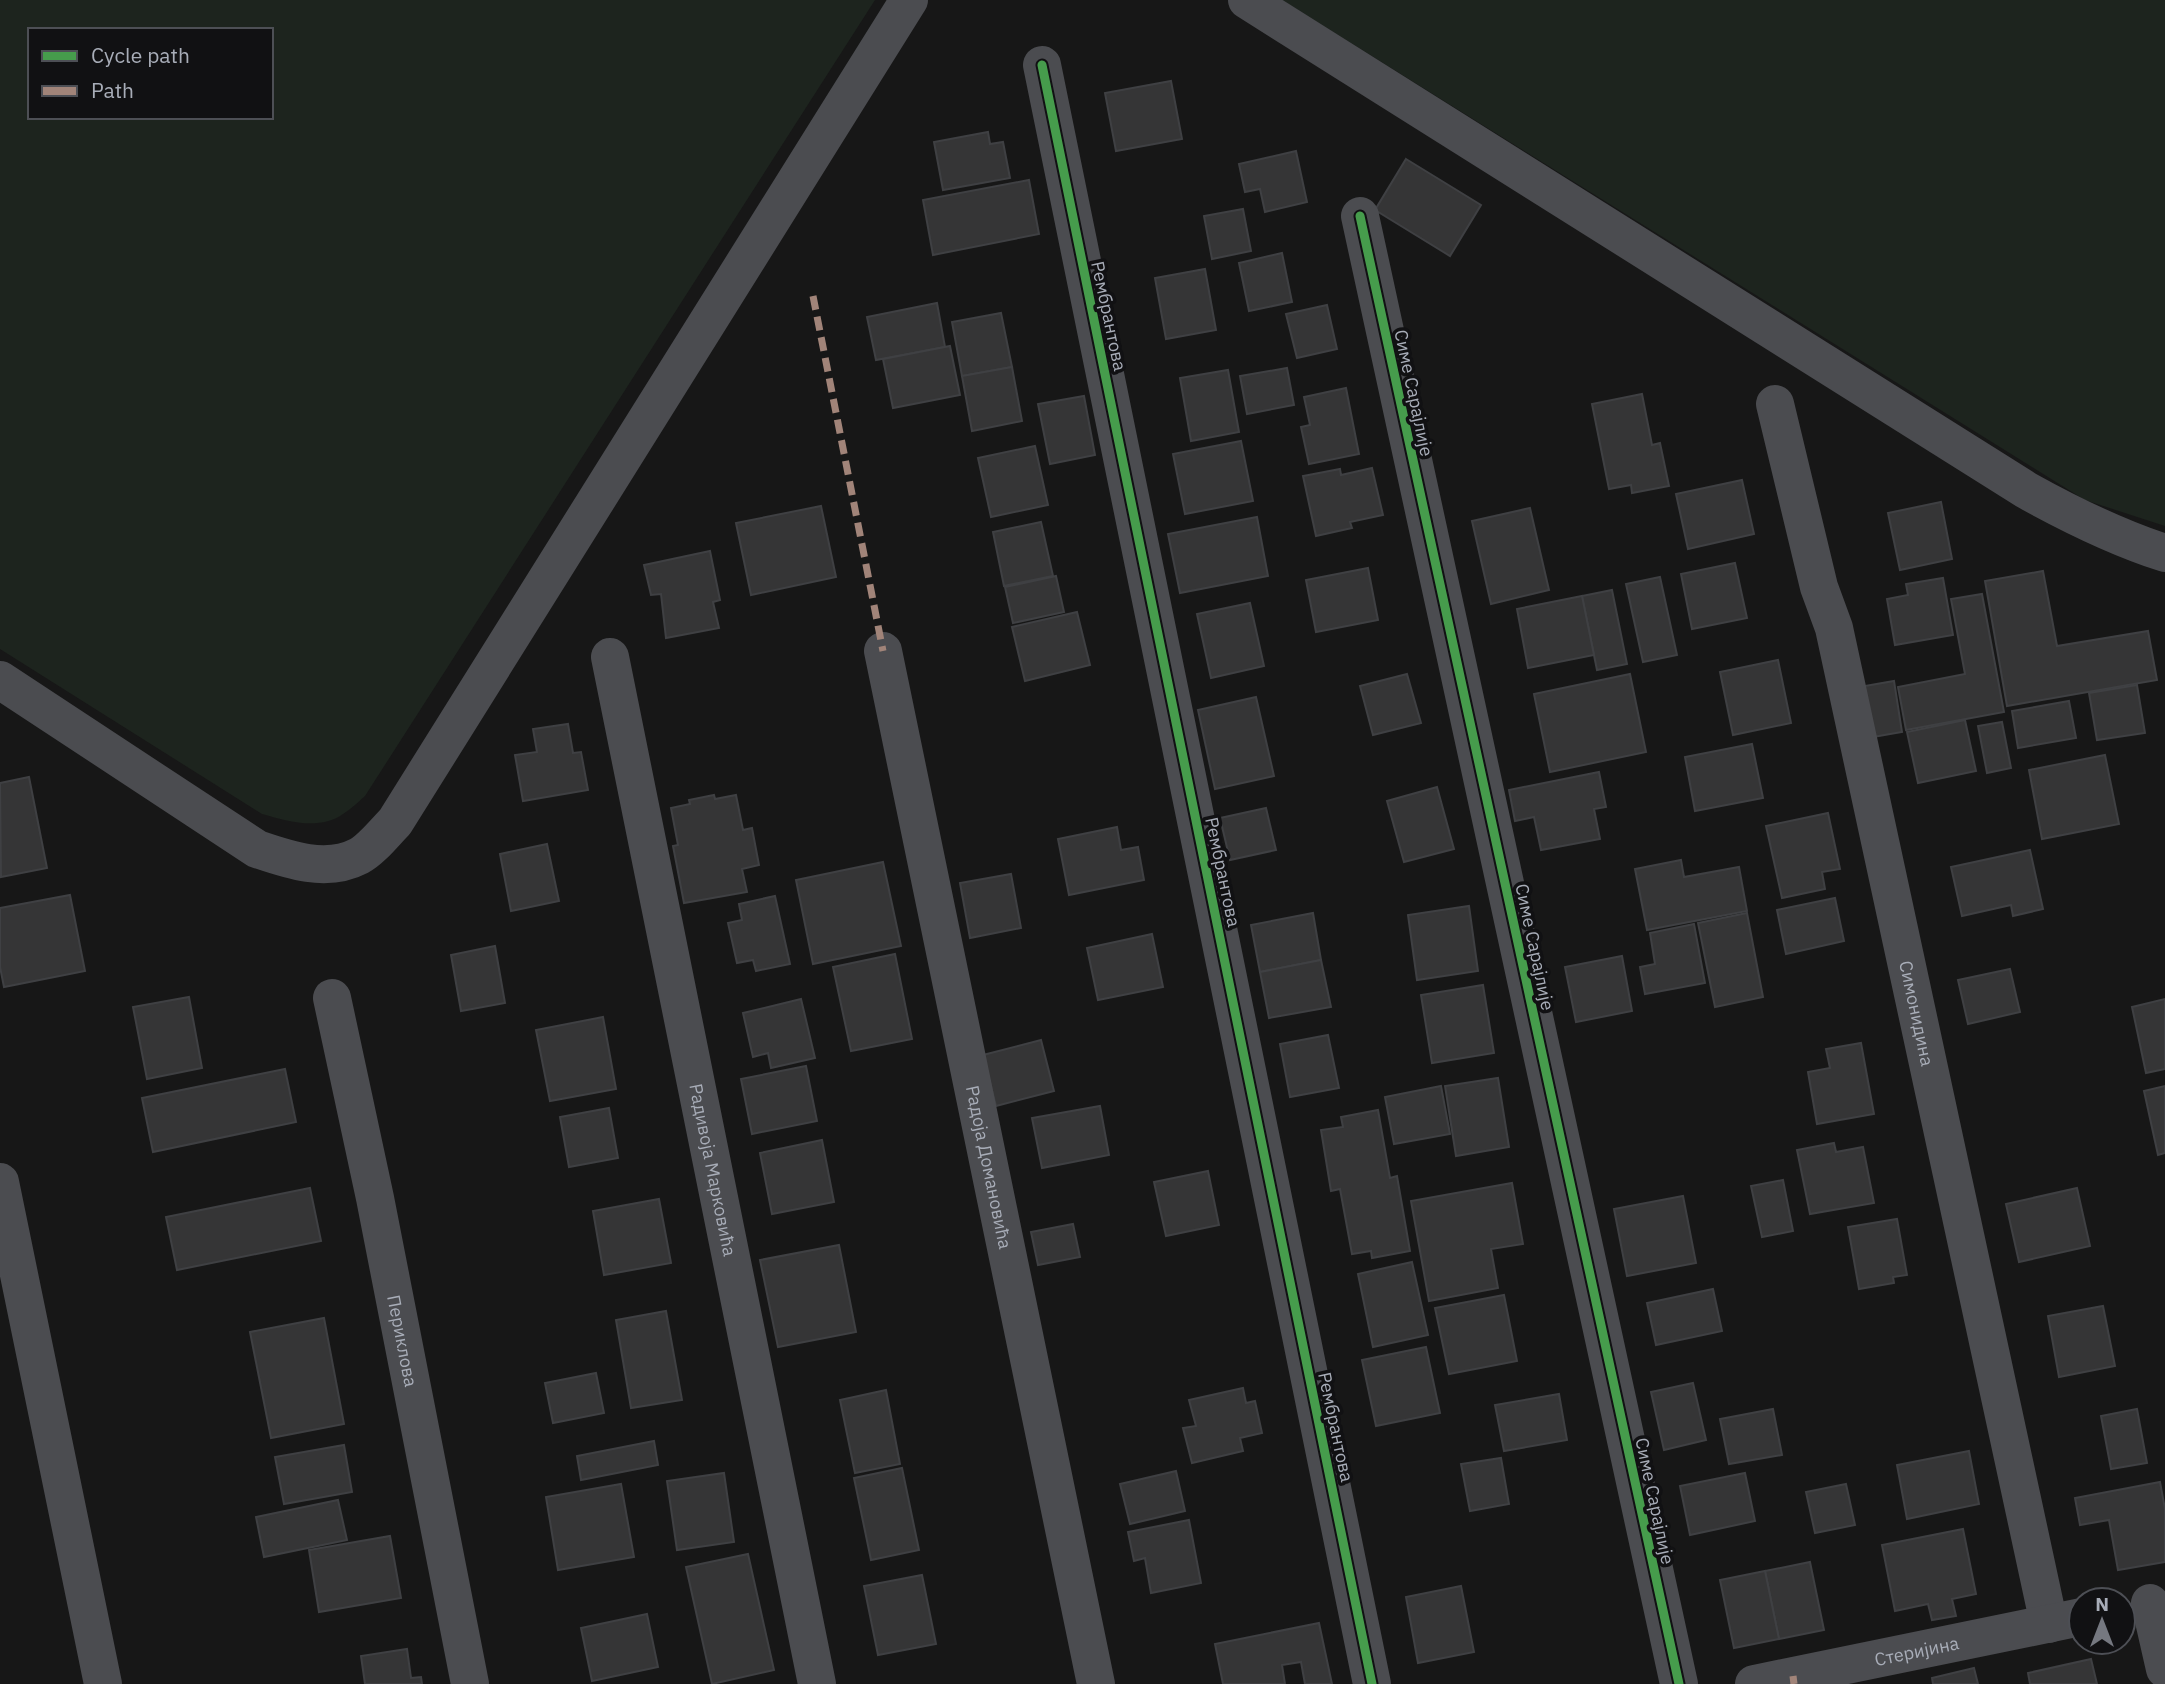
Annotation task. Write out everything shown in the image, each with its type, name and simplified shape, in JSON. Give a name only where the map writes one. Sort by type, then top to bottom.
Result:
[{"type":"street","points":[[0,680],[257,849],[295,862],[329,864],[360,856],[396,822],[909,0]]},
{"type":"street","points":[[1247,0],[2026,490],[2083,522],[2121,539],[2165,553]]},
{"type":"street","name":"Рембрантова","points":[[1042,65],[1372,1684]]},
{"type":"street","name":"Симе Сарајлије","points":[[1360,216],[1679,1684]]},
{"type":"street","name":"Симонидина","points":[[1775,404],[1819,587],[1834,628],[2065,1621]]},
{"type":"street","name":"Радоја Домановића","points":[[883,651],[1096,1684]]},
{"type":"street","name":"Радивоја Марковића","points":[[610,657],[817,1684]]},
{"type":"street","name":"Периклова","points":[[332,998],[375,1198],[470,1684]]},
{"type":"street","points":[[0,1182],[103,1684]]},
{"type":"street","points":[[2146,1604],[2165,1669]]},
{"type":"street","name":"Стеријина","points":[[1754,1684],[2065,1621]]},
{"type":"shaded area","points":[[0,0],[875,0],[365,796],[349,810],[324,822],[292,822],[262,814],[0,649]]},
{"type":"shaded area","points":[[1282,0],[2165,0],[2165,526],[2085,500]]},
{"type":"building","points":[[1171,81],[1182,139],[1116,151],[1105,93]]},
{"type":"building","points":[[988,132],[990,144],[1003,142],[1010,178],[943,190],[934,142]]},
{"type":"building","points":[[1296,151],[1307,202],[1265,212],[1260,189],[1245,192],[1239,164]]},
{"type":"building","points":[[1406,159],[1481,205],[1450,256],[1375,210]]},
{"type":"building","points":[[1029,180],[1039,234],[933,255],[923,200]]},
{"type":"building","points":[[1243,209],[1251,251],[1212,259],[1204,216]]},
{"type":"building","points":[[1282,253],[1292,302],[1249,311],[1239,263]]},
{"type":"building","points":[[1205,269],[1216,330],[1166,339],[1155,278]]},
{"type":"building","points":[[937,303],[945,347],[876,360],[867,317]]},
{"type":"building","points":[[1327,305],[1337,349],[1297,358],[1286,314]]},
{"type":"building","points":[[1001,313],[1012,367],[962,376],[952,322]]},
{"type":"building","points":[[950,346],[960,395],[893,408],[883,359]]},
{"type":"building","points":[[1012,367],[1022,421],[972,431],[962,376]]},
{"type":"building","points":[[1287,368],[1294,405],[1247,414],[1240,376]]},
{"type":"building","points":[[1228,370],[1239,432],[1191,441],[1180,378]]},
{"type":"building","points":[[1346,388],[1359,454],[1309,464],[1301,427],[1310,425],[1304,397]]},
{"type":"building","points":[[1642,394],[1652,445],[1660,443],[1669,486],[1632,493],[1631,485],[1609,489],[1592,404]]},
{"type":"building","points":[[1084,396],[1095,455],[1050,464],[1038,404]]},
{"type":"building","points":[[1241,441],[1253,501],[1185,514],[1173,454]]},
{"type":"building","points":[[1035,446],[1048,505],[991,517],[978,458]]},
{"type":"building","points":[[1372,468],[1383,515],[1350,522],[1352,528],[1316,536],[1303,476],[1340,469],[1341,475]]},
{"type":"building","points":[[1742,480],[1754,534],[1688,549],[1676,494]]},
{"type":"building","points":[[1941,502],[1952,559],[1900,570],[1888,513]]},
{"type":"building","points":[[821,506],[836,577],[751,595],[736,523]]},
{"type":"building","points":[[1530,508],[1549,590],[1491,604],[1472,521]]},
{"type":"building","points":[[1257,517],[1268,576],[1180,593],[1168,534]]},
{"type":"building","points":[[1041,522],[1053,576],[1004,586],[993,532]]},
{"type":"building","points":[[710,551],[720,600],[713,602],[719,628],[666,638],[661,594],[651,595],[644,565]]},
{"type":"building","points":[[1735,563],[1747,618],[1692,629],[1681,574]]},
{"type":"building","points":[[1368,568],[1378,620],[1316,632],[1306,580]]},
{"type":"building","points":[[2043,571],[2057,646],[2148,631],[2157,680],[2007,706],[1985,581]]},
{"type":"building","points":[[1056,576],[1064,612],[1013,623],[1005,587]]},
{"type":"building","points":[[1660,577],[1677,655],[1643,662],[1626,584]]},
{"type":"building","points":[[1943,578],[1953,635],[1895,645],[1887,599],[1908,595],[1906,584]]},
{"type":"building","points":[[1612,590],[1627,664],[1597,670],[1582,596]]},
{"type":"building","points":[[1982,594],[2004,712],[1906,730],[1898,687],[1965,674],[1951,599]]},
{"type":"building","points":[[1582,596],[1594,655],[1528,668],[1517,609]]},
{"type":"building","points":[[1250,603],[1264,666],[1211,678],[1197,614]]},
{"type":"building","points":[[1077,612],[1090,665],[1025,681],[1012,627]]},
{"type":"building","points":[[1778,660],[1791,723],[1733,735],[1720,672]]},
{"type":"building","points":[[1407,674],[1421,723],[1373,735],[1360,686]]},
{"type":"building","points":[[1630,674],[1646,752],[1550,772],[1534,694]]},
{"type":"building","points":[[1894,681],[1902,732],[1867,738],[1859,687]]},
{"type":"building","points":[[2137,685],[2145,733],[2097,740],[2089,693]]},
{"type":"building","points":[[1256,697],[1274,776],[1215,789],[1198,710]]},
{"type":"building","points":[[2069,701],[2076,738],[2018,748],[2012,711]]},
{"type":"building","points":[[1965,720],[1976,771],[1918,783],[1907,732]]},
{"type":"building","points":[[2002,722],[2011,768],[1987,773],[1978,726]]},
{"type":"building","points":[[568,724],[573,753],[581,752],[588,790],[523,801],[515,755],[537,752],[533,729]]},
{"type":"building","points":[[1752,744],[1763,798],[1695,811],[1685,757]]},
{"type":"building","points":[[2105,755],[2119,824],[2042,839],[2029,770]]},
{"type":"building","points":[[1599,772],[1606,807],[1594,809],[1600,839],[1541,850],[1534,817],[1515,821],[1509,790]]},
{"type":"building","points":[[29,777],[47,868],[1,877],[0,783]]},
{"type":"building","points":[[1437,787],[1454,849],[1404,862],[1387,801]]},
{"type":"building","points":[[714,795],[715,799],[736,795],[743,830],[752,828],[759,865],[742,869],[747,892],[684,903],[673,846],[678,845],[671,808],[690,804],[689,800]]},
{"type":"building","points":[[1266,808],[1276,850],[1230,860],[1220,818]]},
{"type":"building","points":[[1828,813],[1840,869],[1822,872],[1825,889],[1782,898],[1766,826]]},
{"type":"building","points":[[1117,827],[1121,850],[1138,847],[1144,880],[1069,895],[1058,839]]},
{"type":"building","points":[[547,844],[559,901],[511,911],[500,854]]},
{"type":"building","points":[[2030,850],[2043,909],[2013,916],[2011,905],[1962,916],[1951,867]]},
{"type":"building","points":[[1681,860],[1684,877],[1739,867],[1747,911],[1647,930],[1635,869]]},
{"type":"building","points":[[883,862],[901,946],[813,964],[796,880]]},
{"type":"building","points":[[1011,874],[1021,928],[970,938],[960,883]]},
{"type":"building","points":[[70,895],[85,971],[4,987],[0,967],[0,908]]},
{"type":"building","points":[[775,896],[790,964],[756,971],[753,960],[737,963],[728,923],[742,920],[739,904]]},
{"type":"building","points":[[1835,898],[1844,941],[1786,954],[1777,910]]},
{"type":"building","points":[[1469,906],[1478,971],[1417,980],[1408,915]]},
{"type":"building","points":[[1313,913],[1321,960],[1260,972],[1251,925]]},
{"type":"building","points":[[1747,913],[1763,997],[1715,1007],[1698,923]]},
{"type":"building","points":[[1694,924],[1705,983],[1645,994],[1640,967],[1655,964],[1650,933]]},
{"type":"building","points":[[1152,934],[1163,987],[1098,1000],[1087,948]]},
{"type":"building","points":[[495,946],[505,1003],[461,1011],[451,955]]},
{"type":"building","points":[[895,954],[912,1039],[851,1051],[833,967]]},
{"type":"building","points":[[1622,956],[1632,1011],[1576,1022],[1565,967]]},
{"type":"building","points":[[1321,960],[1331,1007],[1269,1018],[1260,972]]},
{"type":"building","points":[[2010,969],[2020,1012],[1968,1024],[1958,980]]},
{"type":"building","points":[[1483,985],[1494,1053],[1432,1063],[1421,995]]},
{"type":"building","points":[[189,997],[202,1068],[147,1079],[133,1007]]},
{"type":"building","points":[[801,999],[815,1058],[771,1068],[768,1053],[753,1057],[743,1013]]},
{"type":"building","points":[[2165,999],[2165,1069],[2146,1073],[2132,1007]]},
{"type":"building","points":[[603,1017],[616,1089],[550,1101],[536,1030]]},
{"type":"building","points":[[1328,1035],[1339,1088],[1290,1097],[1280,1044]]},
{"type":"building","points":[[1041,1040],[1054,1091],[996,1106],[983,1055]]},
{"type":"building","points":[[1861,1043],[1874,1114],[1817,1124],[1808,1072],[1830,1068],[1826,1049]]},
{"type":"building","points":[[806,1066],[817,1121],[752,1134],[741,1079]]},
{"type":"building","points":[[285,1069],[296,1122],[153,1152],[142,1098]]},
{"type":"building","points":[[1498,1078],[1509,1147],[1456,1156],[1445,1086]]},
{"type":"building","points":[[1441,1086],[1450,1134],[1394,1144],[1385,1097]]},
{"type":"building","points":[[2165,1086],[2165,1153],[2158,1155],[2144,1091]]},
{"type":"building","points":[[1100,1106],[1109,1155],[1042,1168],[1032,1118]]},
{"type":"building","points":[[609,1108],[618,1158],[569,1167],[560,1117]]},
{"type":"building","points":[[1378,1110],[1390,1178],[1397,1176],[1410,1251],[1372,1258],[1371,1251],[1352,1254],[1340,1189],[1331,1191],[1321,1130],[1343,1127],[1341,1117]]},
{"type":"building","points":[[822,1140],[834,1202],[772,1214],[760,1153]]},
{"type":"building","points":[[1834,1143],[1836,1152],[1863,1147],[1874,1203],[1810,1214],[1797,1150]]},
{"type":"building","points":[[1208,1171],[1219,1225],[1166,1236],[1154,1182]]},
{"type":"building","points":[[1783,1180],[1793,1231],[1762,1237],[1751,1186]]},
{"type":"building","points":[[1512,1183],[1523,1244],[1491,1249],[1498,1288],[1429,1301],[1411,1201]]},
{"type":"building","points":[[310,1188],[321,1241],[177,1270],[166,1217]]},
{"type":"building","points":[[2077,1188],[2090,1246],[2019,1262],[2006,1204]]},
{"type":"building","points":[[1683,1196],[1696,1263],[1627,1276],[1614,1209]]},
{"type":"building","points":[[659,1199],[671,1263],[604,1275],[593,1211]]},
{"type":"building","points":[[1897,1219],[1907,1275],[1893,1277],[1894,1283],[1859,1289],[1848,1227]]},
{"type":"building","points":[[1073,1224],[1080,1257],[1038,1265],[1031,1232]]},
{"type":"building","points":[[839,1245],[856,1332],[778,1347],[760,1260]]},
{"type":"building","points":[[1412,1262],[1428,1335],[1373,1347],[1358,1274]]},
{"type":"building","points":[[1713,1289],[1722,1331],[1656,1345],[1647,1303]]},
{"type":"building","points":[[1504,1295],[1517,1361],[1449,1374],[1435,1308]]},
{"type":"building","points":[[2103,1306],[2115,1366],[2059,1377],[2048,1316]]},
{"type":"building","points":[[666,1311],[682,1400],[631,1408],[616,1320]]},
{"type":"building","points":[[324,1318],[344,1424],[271,1438],[250,1332]]},
{"type":"building","points":[[1426,1347],[1440,1413],[1376,1426],[1362,1360]]},
{"type":"building","points":[[596,1373],[604,1413],[553,1423],[545,1383]]},
{"type":"building","points":[[1693,1383],[1706,1440],[1664,1450],[1651,1392]]},
{"type":"building","points":[[1243,1388],[1246,1403],[1255,1401],[1262,1433],[1240,1438],[1243,1451],[1192,1463],[1183,1428],[1196,1426],[1189,1400]]},
{"type":"building","points":[[886,1390],[900,1464],[855,1473],[840,1400]]},
{"type":"building","points":[[1559,1394],[1567,1440],[1504,1451],[1495,1405]]},
{"type":"building","points":[[1773,1409],[1782,1455],[1729,1464],[1720,1419]]},
{"type":"building","points":[[2137,1409],[2147,1463],[2111,1469],[2101,1416]]},
{"type":"building","points":[[654,1441],[658,1465],[581,1480],[577,1456]]},
{"type":"building","points":[[344,1445],[352,1492],[284,1504],[275,1457]]},
{"type":"building","points":[[1969,1451],[1979,1504],[1907,1519],[1897,1465]]},
{"type":"building","points":[[1501,1458],[1509,1504],[1470,1511],[1461,1464]]},
{"type":"building","points":[[902,1468],[919,1550],[871,1560],[854,1478]]},
{"type":"building","points":[[1176,1471],[1185,1511],[1130,1524],[1120,1484]]},
{"type":"building","points":[[724,1473],[734,1542],[677,1550],[667,1481]]},
{"type":"building","points":[[1745,1473],[1755,1521],[1690,1535],[1680,1486]]},
{"type":"building","points":[[2160,1482],[2165,1509],[2165,1562],[2118,1570],[2109,1520],[2080,1525],[2075,1498]]},
{"type":"building","points":[[621,1484],[634,1557],[558,1570],[546,1497]]},
{"type":"building","points":[[1846,1484],[1855,1525],[1815,1533],[1806,1492]]},
{"type":"building","points":[[338,1500],[347,1540],[264,1557],[256,1517]]},
{"type":"building","points":[[1189,1520],[1201,1583],[1151,1593],[1145,1558],[1134,1561],[1128,1532]]},
{"type":"building","points":[[1963,1529],[1976,1594],[1952,1599],[1956,1616],[1932,1620],[1928,1604],[1895,1611],[1882,1545]]},
{"type":"building","points":[[390,1536],[401,1598],[319,1612],[309,1550]]},
{"type":"building","points":[[748,1554],[774,1670],[712,1684],[686,1567]]},
{"type":"building","points":[[1810,1562],[1824,1630],[1779,1639],[1765,1571]]},
{"type":"building","points":[[1765,1571],[1779,1639],[1734,1648],[1720,1580]]},
{"type":"building","points":[[922,1575],[936,1644],[878,1655],[864,1586]]},
{"type":"building","points":[[1461,1586],[1474,1652],[1418,1663],[1406,1597]]},
{"type":"building","points":[[647,1614],[658,1667],[592,1681],[581,1628]]},
{"type":"building","points":[[1319,1623],[1332,1684],[1305,1684],[1301,1662],[1282,1665],[1285,1684],[1223,1684],[1215,1644]]},
{"type":"building","points":[[407,1649],[411,1678],[421,1677],[422,1684],[365,1684],[361,1656]]},
{"type":"building","points":[[2091,1659],[2097,1684],[2030,1684],[2028,1673]]},
{"type":"building","points":[[1974,1668],[1978,1684],[1933,1684],[1932,1678]]},
{"type":"marked path","points":[[813,296],[883,651]]},
{"type":"marked path","points":[[1793,1676],[1794,1684]]},
{"type":"cycle path","points":[[1042,65],[1372,1684]]},
{"type":"cycle path","points":[[1360,216],[1679,1684]]}]
